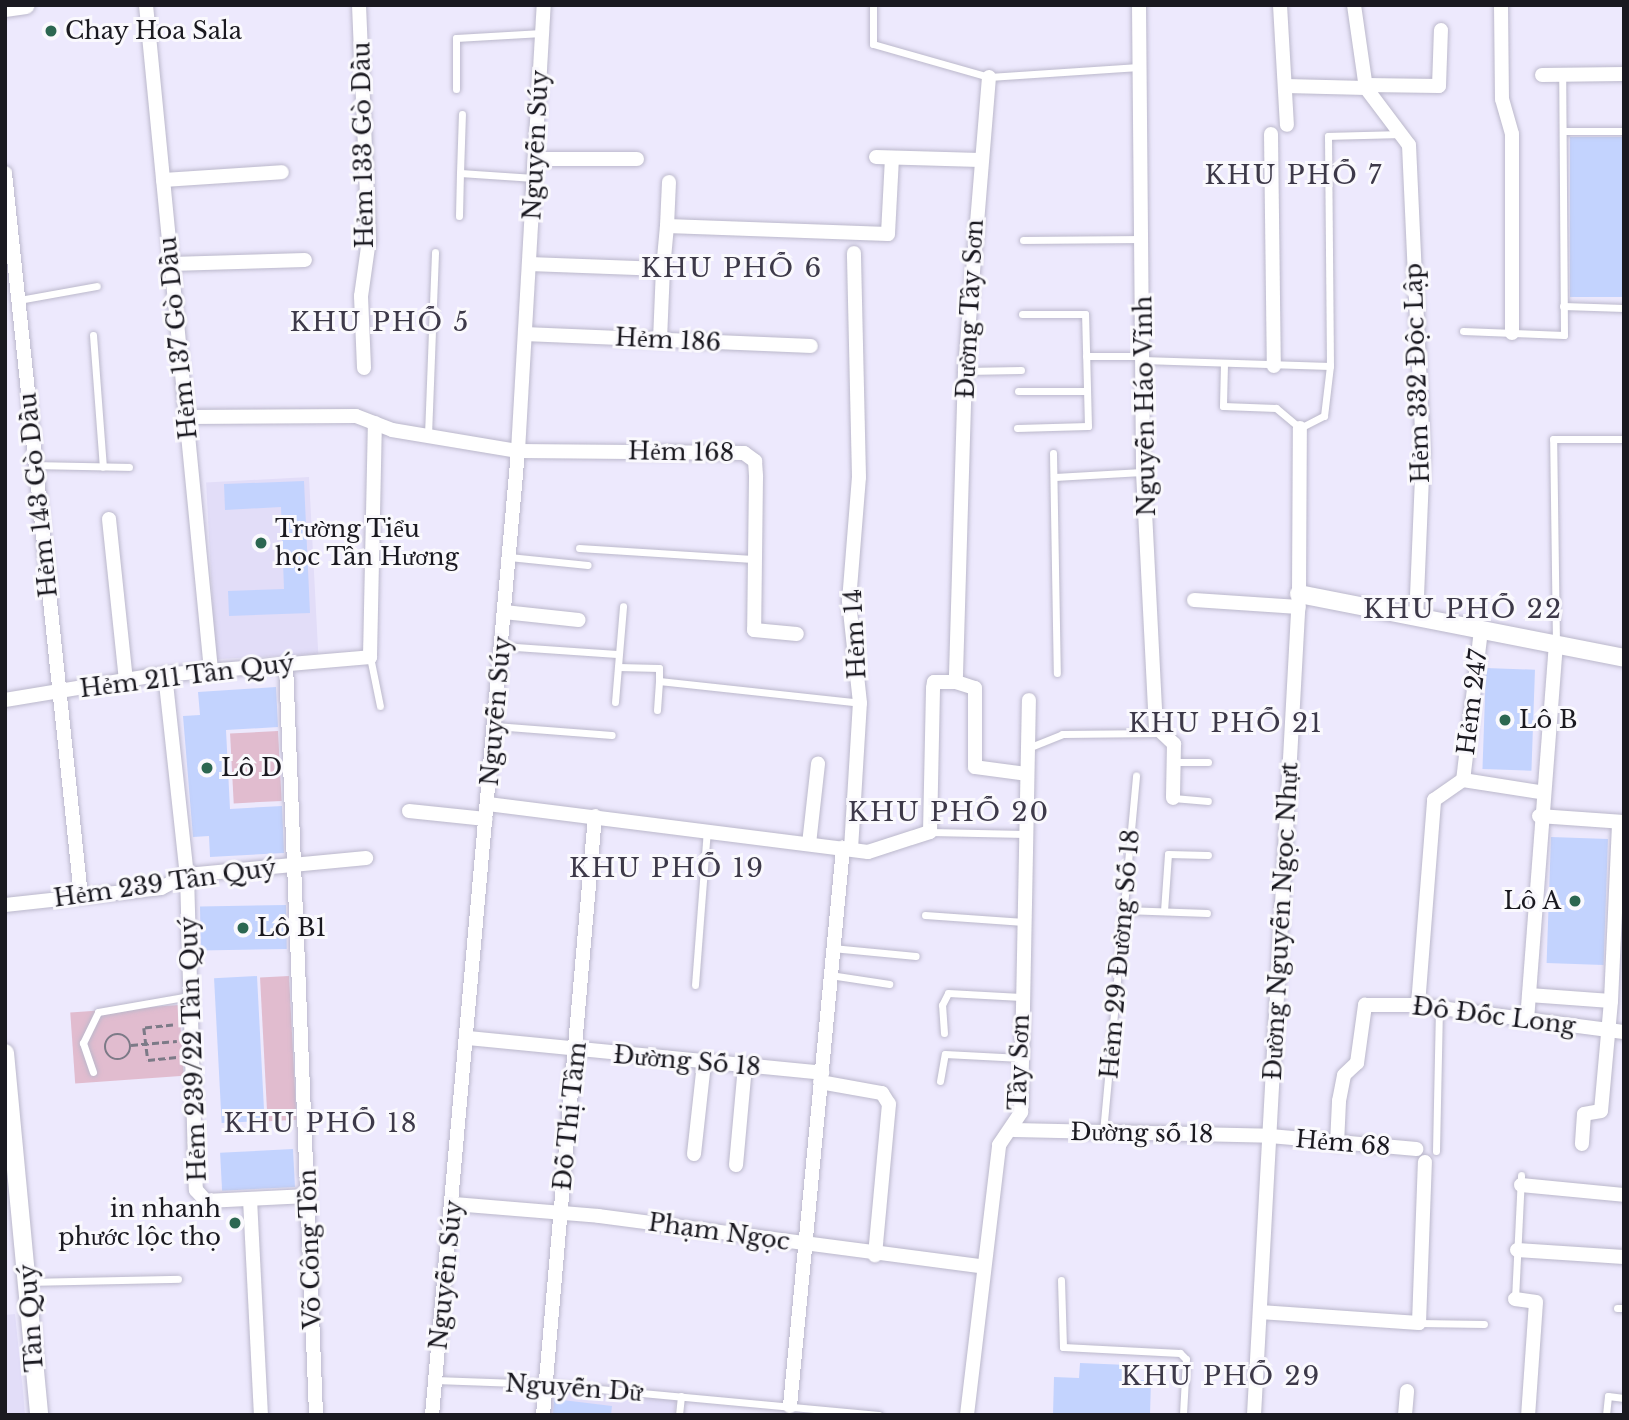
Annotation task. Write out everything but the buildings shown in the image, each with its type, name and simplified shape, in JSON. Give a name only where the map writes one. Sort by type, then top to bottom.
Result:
[{"type":"street","points":[[5,8],[26,5]]},
{"type":"street","name":"Hẻm 137 Gò Dầu","points":[[146,5],[211,670]]},
{"type":"street","name":"Hẻm 133 Gò Dầu","points":[[359,5],[369,240],[361,296],[364,368]]},
{"type":"street","name":"Nguyễn Súy","points":[[432,1415],[454,1204],[518,451],[544,5]]},
{"type":"street","name":"Nguyễn Háo Vĩnh","points":[[1139,5],[1143,472],[1156,727],[1166,733],[1174,744],[1173,798]]},
{"type":"street","points":[[1280,5],[1287,125]]},
{"type":"street","points":[[1354,5],[1366,86]]},
{"type":"street","points":[[1501,5],[1503,99],[1512,134],[1512,333]]},
{"type":"street","points":[[1286,86],[1439,86],[1441,30]]},
{"type":"street","points":[[1542,75],[1624,74]]},
{"type":"street","name":"Đường Tây Sơn","points":[[956,682],[965,370],[979,160],[989,77]]},
{"type":"street","name":"Hẻm 332 Độc Lập","points":[[1366,86],[1409,145],[1423,453],[1416,617]]},
{"type":"street","points":[[1271,134],[1274,366]]},
{"type":"street","points":[[876,157],[979,160]]},
{"type":"street","points":[[667,226],[888,234],[892,158]]},
{"type":"street","points":[[535,159],[637,159]]},
{"type":"street","points":[[163,180],[282,172]]},
{"type":"street","name":"Hẻm 143 Gò Dầu","points":[[5,173],[57,691],[81,897]]},
{"type":"street","points":[[660,340],[669,182]]},
{"type":"street","name":"Hẻm 14","points":[[790,1406],[829,975],[847,849],[860,703],[849,601],[859,477],[854,419],[854,253]]},
{"type":"street","points":[[171,264],[305,260]]},
{"type":"street","points":[[529,264],[663,269]]},
{"type":"street","name":"Hẻm 186","points":[[525,334],[811,346]]},
{"type":"street","points":[[186,417],[356,416],[375,424],[428,436],[518,451]]},
{"type":"street","points":[[370,657],[375,424]]},
{"type":"street","name":"Đường Nguyễn Ngọc Nhựt","points":[[1254,1415],[1299,601],[1300,428]]},
{"type":"street","name":"Hẻm 168","points":[[518,451],[744,453],[755,461],[756,477],[754,630],[797,634]]},
{"type":"street","points":[[109,519],[126,680]]},
{"type":"street","points":[[1194,600],[1299,601],[1416,617],[1624,658]]},
{"type":"street","points":[[504,612],[579,620]]},
{"type":"street","name":"Hẻm 247","points":[[1481,630],[1463,780],[1540,792]]},
{"type":"street","points":[[1527,1020],[1540,792],[1556,644]]},
{"type":"street","name":"Hẻm 211 Tân Quý","points":[[5,700],[165,674],[370,657]]},
{"type":"street","name":"Võ Công Tồn","points":[[286,664],[295,865],[290,889],[309,1196],[316,1415]]},
{"type":"street","name":"Hẻm 239/22 Tân Quý","points":[[165,674],[187,875],[196,1190],[206,1202],[309,1196]]},
{"type":"street","points":[[409,811],[595,816],[868,852],[930,832],[934,682],[956,682],[975,688],[975,767],[1027,774]]},
{"type":"street","name":"Tây Sơn","points":[[967,1415],[999,1145],[1014,1130],[1021,1112],[1021,997],[1029,700]]},
{"type":"street","points":[[809,844],[818,764]]},
{"type":"street","points":[[1419,1005],[1434,800],[1463,780]]},
{"type":"street","name":"Đỗ Thị Tâm","points":[[543,1415],[560,1214],[578,1051],[595,816]]},
{"type":"street","points":[[1539,816],[1622,822],[1601,1111],[1584,1114],[1582,1144]]},
{"type":"street","name":"Hẻm 239 Tân Quý","points":[[5,905],[161,888],[187,875],[366,858]]},
{"type":"street","points":[[1529,995],[1611,1002]]},
{"type":"street","name":"Đô Đốc Long","points":[[1338,1144],[1339,1101],[1344,1075],[1356,1063],[1364,1005],[1419,1005],[1624,1032]]},
{"type":"street","name":"Đường Số 18","points":[[468,1038],[745,1067],[821,1078],[882,1093],[889,1104],[875,1255]]},
{"type":"street","name":"Tân Quý","points":[[5,1054],[13,1185],[29,1282],[39,1415]]},
{"type":"street","points":[[694,1154],[704,1064]]},
{"type":"street","points":[[736,1165],[745,1067]]},
{"type":"street","name":"Đường số 18","points":[[1014,1130],[1270,1136]]},
{"type":"street","name":"Hẻm 68","points":[[1270,1136],[1416,1149]]},
{"type":"street","points":[[1260,1312],[1419,1323],[1425,1162]]},
{"type":"street","points":[[1521,1180],[1624,1195]]},
{"type":"street","points":[[250,1199],[261,1415]]},
{"type":"street","name":"Phạm Ngọc","points":[[454,1204],[560,1214],[984,1267]]},
{"type":"street","points":[[1517,1250],[1624,1257]]},
{"type":"street","points":[[1515,1299],[1536,1303],[1528,1415]]},
{"type":"street","points":[[1405,1415],[1407,1391]]},
{"type":"lane","points":[[873,5],[873,44],[989,77],[1140,67]]},
{"type":"lane","points":[[456,89],[456,37],[542,33]]},
{"type":"lane","points":[[1463,331],[1564,335],[1562,75]]},
{"type":"lane","points":[[459,216],[462,114]]},
{"type":"lane","points":[[1563,131],[1624,131]]},
{"type":"lane","points":[[1224,364],[1223,406],[1276,408],[1300,428],[1324,416],[1330,366],[1328,136],[1399,134]]},
{"type":"lane","points":[[460,173],[534,178]]},
{"type":"lane","points":[[1023,240],[1142,239]]},
{"type":"lane","points":[[428,436],[435,252]]},
{"type":"lane","points":[[18,300],[97,286]]},
{"type":"lane","points":[[1563,306],[1624,308]]},
{"type":"lane","points":[[1017,428],[1088,426],[1085,314],[1022,314]]},
{"type":"lane","points":[[93,335],[103,467]]},
{"type":"lane","points":[[1086,356],[1224,364],[1330,366]]},
{"type":"lane","points":[[965,370],[1021,370]]},
{"type":"lane","points":[[1018,391],[1087,391]]},
{"type":"lane","points":[[1556,644],[1553,439],[1624,439]]},
{"type":"lane","points":[[1053,453],[1056,673]]},
{"type":"lane","points":[[35,465],[129,467]]},
{"type":"lane","points":[[1054,477],[1143,472]]},
{"type":"lane","points":[[579,548],[753,559]]},
{"type":"lane","points":[[509,557],[588,565]]},
{"type":"lane","points":[[615,702],[623,606]]},
{"type":"lane","points":[[501,646],[617,654]]},
{"type":"lane","points":[[370,657],[380,706]]},
{"type":"lane","points":[[618,667],[659,668],[657,710]]},
{"type":"lane","points":[[659,681],[860,703]]},
{"type":"lane","points":[[495,726],[612,735]]},
{"type":"lane","points":[[1028,748],[1062,734],[1166,733]]},
{"type":"lane","points":[[1175,762],[1208,762]]},
{"type":"lane","name":"Hẻm 29 Đường Số 18","points":[[1103,1132],[1136,776]]},
{"type":"lane","points":[[1173,798],[1208,801]]},
{"type":"lane","points":[[695,985],[708,829]]},
{"type":"lane","points":[[930,832],[1025,834]]},
{"type":"lane","points":[[1164,911],[1168,854],[1208,855]]},
{"type":"lane","points":[[1124,910],[1206,913]]},
{"type":"lane","points":[[925,915],[1024,922]]},
{"type":"lane","points":[[832,948],[916,956]]},
{"type":"lane","points":[[829,975],[889,984]]},
{"type":"lane","points":[[944,1033],[942,1005],[948,993],[1021,997]]},
{"type":"lane","points":[[93,1072],[83,1043],[98,1012],[190,996]]},
{"type":"lane","points":[[1436,1151],[1439,1008]]},
{"type":"lane","points":[[940,1081],[945,1054],[1021,1058]]},
{"type":"lane","points":[[1416,1149],[1425,1162]]},
{"type":"lane","points":[[1515,1299],[1521,1180]]},
{"type":"lane","points":[[29,1282],[178,1279]]},
{"type":"lane","points":[[1061,1280],[1063,1347],[1180,1353],[1186,1359],[1183,1415]]},
{"type":"lane","points":[[1419,1323],[1484,1324]]},
{"type":"lane","name":"Nguyễn Dữ","points":[[435,1380],[545,1384],[879,1415]]},
{"type":"lane","points":[[679,1415],[681,1395]]},
{"type":"lane","points":[[1606,1415],[1608,1396],[1624,1398]]},
{"type":"path","points":[[173,1025],[144,1028],[148,1060],[177,1057]]},
{"type":"path","points":[[131,1045],[119,1060],[105,1046],[116,1034],[131,1045],[192,1039]]},
{"type":"shaded area","name":"Trường Tiểu học Tân Hương","points":[[309,477],[318,654],[215,659],[206,482]]},
{"type":"shaded area","points":[[278,731],[282,801],[234,803],[230,734]]},
{"type":"shaded area","points":[[289,976],[297,1120],[268,1121],[260,978]]},
{"type":"shaded area","points":[[179,1005],[184,1076],[75,1083],[70,1013]]},
{"type":"shaded area","points":[[15,1314],[25,1415],[5,1415],[5,1315]]},
{"type":"shaded area","points":[[550,1382],[676,1399],[674,1415],[545,1415]]},
{"type":"place","name":"Chay Hoa Sala","points":[[51,31]]},
{"type":"place","name":"Trường Tiểu học Tân Hương","points":[[261,543]]},
{"type":"place","name":"Lô B","points":[[1505,720]]},
{"type":"place","name":"Lô D","points":[[207,768]]},
{"type":"place","name":"Lô A","points":[[1575,901]]},
{"type":"place","name":"Lô B1","points":[[243,928]]},
{"type":"place","name":"in nhanh phước lộc thọ","points":[[235,1223]]},
{"type":"district","name":"KHU PHỐ 7","points":[[1294,176]]},
{"type":"district","name":"KHU PHỐ 6","points":[[732,269]]},
{"type":"district","name":"KHU PHỐ 5","points":[[380,323]]},
{"type":"district","name":"KHU PHỐ 22","points":[[1463,610]]},
{"type":"district","name":"KHU PHỐ 21","points":[[1226,724]]},
{"type":"district","name":"KHU PHỐ 20","points":[[949,813]]},
{"type":"district","name":"KHU PHỐ 19","points":[[667,869]]},
{"type":"district","name":"KHU PHỐ 18","points":[[321,1124]]},
{"type":"district","name":"KHU PHỐ 29","points":[[1221,1377]]}]
